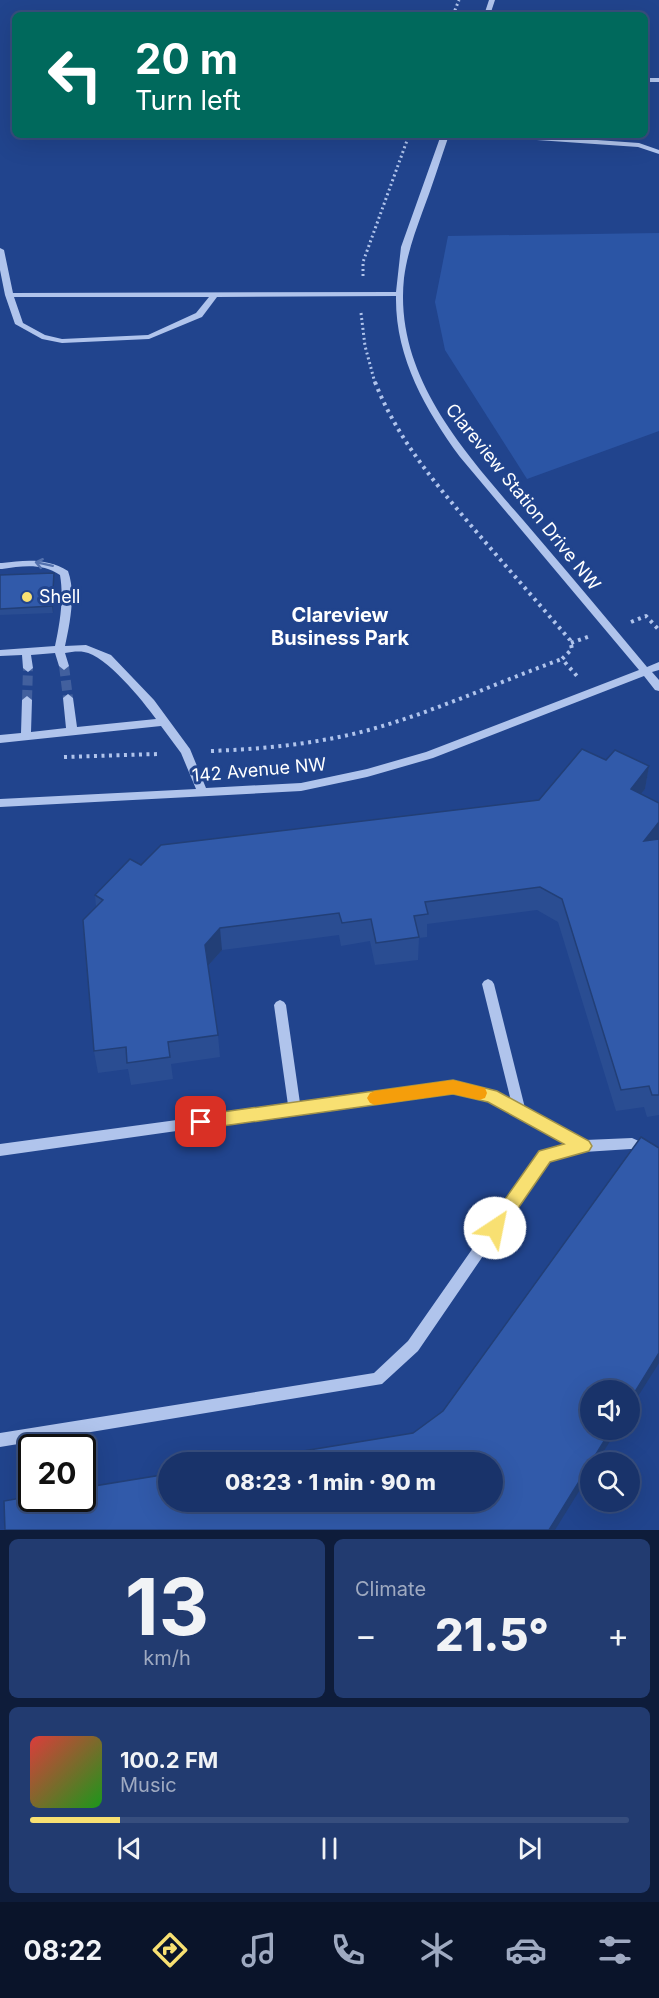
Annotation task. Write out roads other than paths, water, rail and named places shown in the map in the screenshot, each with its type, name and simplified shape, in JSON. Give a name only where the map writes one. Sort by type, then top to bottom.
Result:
[{"type":"street","name":"Clareview Station Drive NW","points":[[444,138],[405,250],[400,294],[403,332],[409,361],[425,401],[441,427],[659,687]]},
{"type":"street","points":[[538,138],[639,145],[659,152]]},
{"type":"street","points":[[637,138],[639,145]]},
{"type":"street","points":[[0,250],[9,295],[19,324],[42,337],[62,341],[149,337],[200,315],[215,294]]},
{"type":"street","points":[[9,295],[400,294]]},
{"type":"street","points":[[2,566],[37,562],[58,568],[65,573],[66,598],[59,649],[64,666]]},
{"type":"street","points":[[0,653],[87,648],[107,657],[129,678],[186,752],[203,793]]},
{"type":"street","points":[[26,651],[28,668]]},
{"type":"street","name":"142 Avenue NW","points":[[0,803],[301,787],[367,773],[429,755],[659,666]]},
{"type":"street","points":[[68,698],[72,732]]},
{"type":"street","points":[[27,700],[27,736]]},
{"type":"street","points":[[0,739],[164,722]]},
{"type":"street","points":[[488,984],[520,1112]]},
{"type":"street","points":[[280,1005],[295,1109]]},
{"type":"street","points":[[0,1150],[453,1087],[491,1096],[584,1146]]},
{"type":"street","points":[[0,1440],[377,1379],[413,1346],[544,1156],[584,1146],[632,1143],[659,1156]]},
{"type":"tunnel","points":[[64,666],[68,698]]},
{"type":"tunnel","points":[[27,700],[28,668]]},
{"type":"place","name":"Shell","points":[[27,597]]},
{"type":"district","name":"Clareview Business Park","points":[[340,626]]}]
